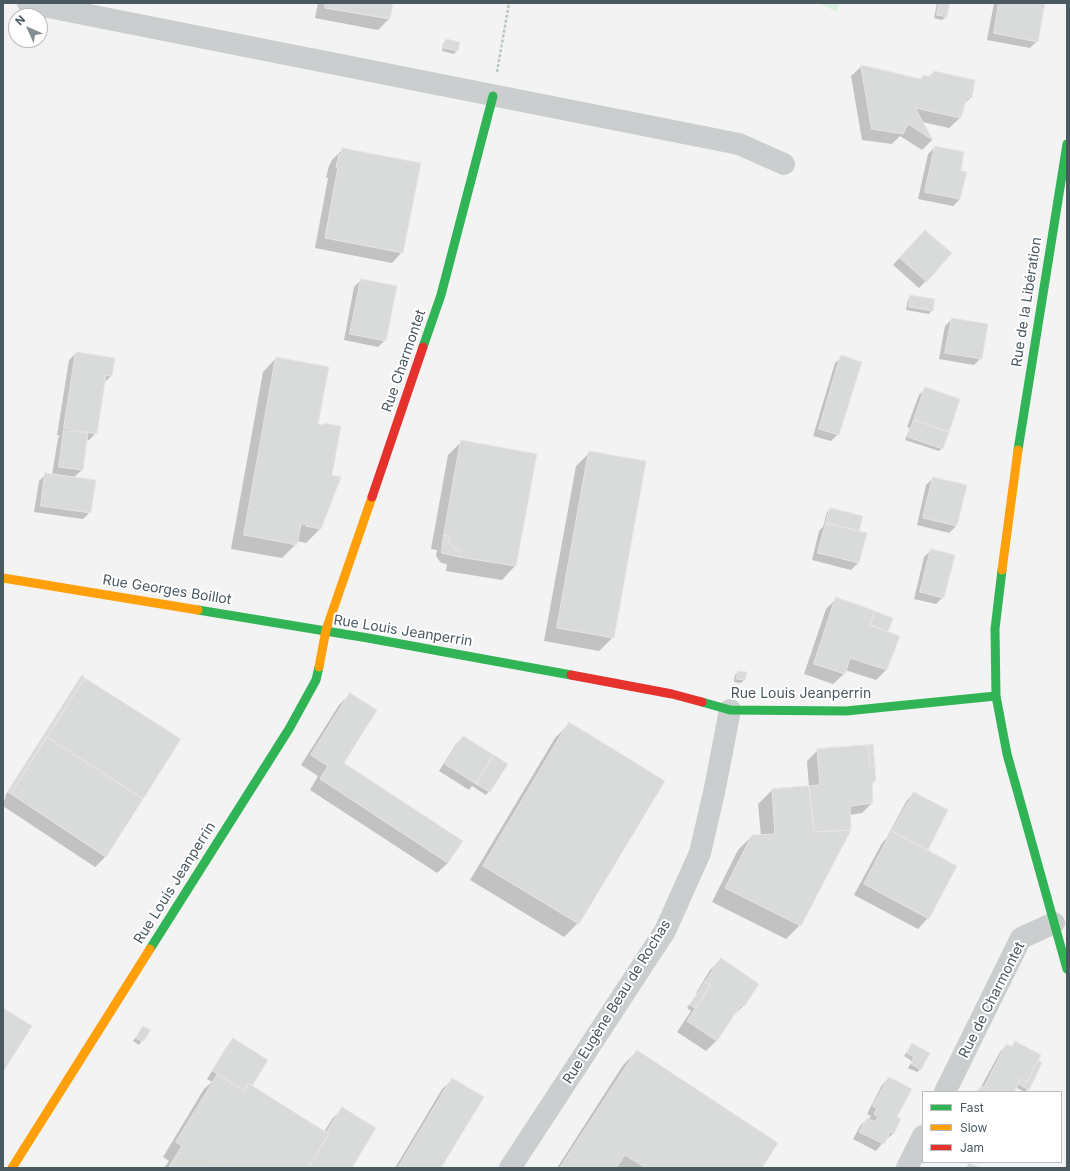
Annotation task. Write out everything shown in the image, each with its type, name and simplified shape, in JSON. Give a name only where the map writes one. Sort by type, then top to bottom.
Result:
[{"type":"street","points":[[28,3],[740,144],[784,164]]},
{"type":"street","name":"Rue Charmontet","points":[[326,630],[441,295],[493,96]]},
{"type":"street","name":"Rue de la Libération","points":[[1067,144],[1015,466],[995,629],[996,696],[1007,754],[1067,969]]},
{"type":"street","name":"Rue Georges Boillot","points":[[3,578],[326,630]]},
{"type":"street","name":"Rue Louis Jeanperrin","points":[[12,1168],[289,729],[316,680],[326,630],[672,694],[730,710],[846,711],[996,696]]},
{"type":"street","name":"Rue Eugène Beau de Rochas","points":[[510,1168],[665,931],[700,853],[715,788],[730,710]]},
{"type":"street","name":"Rue de Charmontet","points":[[945,1091],[1021,938],[1054,923]]},
{"type":"street","points":[[907,1168],[922,1138]]},
{"type":"path","points":[[493,96],[509,3]]},
{"type":"green space","points":[[818,3],[840,3],[837,12]]},
{"type":"building","points":[[326,3],[393,3],[390,19],[325,8]]},
{"type":"building","points":[[939,3],[950,3],[947,17],[937,15]]},
{"type":"building","points":[[999,3],[1045,3],[1038,42],[994,33]]},
{"type":"building","points":[[446,39],[460,42],[458,51],[444,48]]},
{"type":"building","points":[[861,65],[921,79],[923,75],[932,77],[934,71],[975,80],[972,98],[967,97],[961,118],[915,108],[933,140],[908,124],[903,134],[872,129]]},
{"type":"building","points":[[935,146],[964,152],[961,171],[967,172],[960,199],[925,192]]},
{"type":"building","points":[[342,148],[421,163],[403,253],[325,238],[338,167],[336,167]]},
{"type":"building","points":[[925,230],[952,253],[927,282],[900,258]]},
{"type":"building","points":[[361,279],[397,286],[386,341],[350,334]]},
{"type":"building","points":[[910,295],[935,299],[933,311],[909,307]]},
{"type":"building","points":[[952,318],[988,324],[982,359],[945,353]]},
{"type":"building","points":[[76,352],[115,358],[112,376],[106,375],[97,434],[64,428]]},
{"type":"building","points":[[841,355],[862,362],[839,435],[819,429]]},
{"type":"building","points":[[276,357],[329,367],[318,424],[324,425],[324,423],[341,426],[332,475],[341,477],[321,529],[306,526],[306,524],[301,524],[297,545],[244,535]]},
{"type":"building","points":[[925,387],[960,399],[949,432],[914,420]]},
{"type":"building","points":[[914,420],[949,432],[943,449],[908,437]]},
{"type":"building","points":[[64,430],[88,433],[83,470],[59,467]]},
{"type":"building","points":[[461,440],[537,454],[516,566],[459,557],[460,551],[455,549],[449,542],[450,536],[444,535]]},
{"type":"building","points":[[589,451],[646,461],[614,638],[557,628]]},
{"type":"building","points":[[45,473],[96,480],[91,513],[41,506]]},
{"type":"building","points":[[933,477],[967,485],[957,526],[923,518]]},
{"type":"building","points":[[830,508],[863,516],[859,531],[826,523]]},
{"type":"building","points":[[826,523],[867,533],[859,563],[818,553]]},
{"type":"building","points":[[444,535],[450,536],[449,542],[455,549],[460,551],[459,557],[442,553]]},
{"type":"building","points":[[931,549],[955,555],[944,598],[920,592]]},
{"type":"building","points":[[836,597],[875,611],[870,625],[900,636],[887,670],[850,658],[845,674],[814,664]]},
{"type":"building","points":[[875,611],[893,618],[888,632],[870,625]]},
{"type":"building","points":[[738,671],[747,672],[745,680],[737,679]]},
{"type":"building","points":[[82,675],[85,678],[47,737],[44,735]]},
{"type":"building","points":[[85,678],[181,739],[143,799],[47,737]]},
{"type":"building","points":[[350,693],[377,710],[344,763],[463,841],[448,863],[320,779],[328,766],[311,755]]},
{"type":"building","points":[[569,722],[665,781],[579,924],[483,866]]},
{"type":"building","points":[[44,735],[47,737],[11,794],[8,792]]},
{"type":"building","points":[[463,736],[494,755],[476,784],[445,764]]},
{"type":"building","points":[[47,737],[143,799],[106,857],[11,794]]},
{"type":"building","points":[[873,744],[875,766],[870,767],[868,745]]},
{"type":"building","points":[[868,745],[870,767],[875,766],[876,781],[872,782],[873,803],[850,806],[851,830],[814,832],[809,786],[820,785],[817,749]]},
{"type":"building","points":[[494,755],[508,764],[490,792],[476,784]]},
{"type":"building","points":[[809,786],[814,832],[851,830],[801,926],[725,888],[752,835],[775,834],[772,789]]},
{"type":"building","points":[[914,792],[948,810],[928,850],[892,831]]},
{"type":"building","points":[[892,831],[957,866],[929,919],[864,884]]},
{"type":"building","points":[[721,958],[759,984],[744,1007],[741,1005],[717,1041],[687,1021],[711,985],[705,982]]},
{"type":"building","points":[[705,982],[711,985],[695,1008],[690,1005]]},
{"type":"building","points":[[3,1008],[32,1026],[3,1072]]},
{"type":"building","points":[[143,1026],[151,1030],[143,1042],[136,1038]]},
{"type":"building","points":[[233,1038],[268,1060],[252,1086],[248,1083],[244,1091],[213,1071]]},
{"type":"building","points":[[1015,1041],[1041,1055],[1027,1082],[1021,1079],[1015,1091],[978,1091],[981,1086],[984,1087],[1006,1044],[1012,1047]]},
{"type":"building","points":[[912,1043],[930,1053],[921,1070],[911,1064],[914,1057],[907,1053]]},
{"type":"building","points":[[637,1050],[778,1143],[762,1168],[646,1168],[625,1155],[616,1168],[560,1168]]},
{"type":"building","points":[[1038,1060],[1042,1063],[1029,1090],[1018,1084],[1021,1079],[1027,1082]]},
{"type":"building","points":[[218,1074],[244,1091],[248,1083],[329,1134],[308,1168],[169,1167],[182,1146],[176,1142]]},
{"type":"building","points":[[889,1077],[912,1089],[897,1117],[901,1119],[894,1134],[890,1132],[884,1144],[859,1132],[867,1118],[875,1122],[878,1117],[874,1114],[877,1108],[873,1106]]},
{"type":"building","points":[[452,1078],[484,1097],[441,1168],[398,1168]]},
{"type":"building","points":[[342,1107],[376,1128],[352,1168],[308,1168],[329,1134],[327,1132]]},
{"type":"building","points":[[969,1163],[981,1168],[966,1168]]},
{"type":"traffic: fast","points":[[423,347],[441,295],[493,96]]},
{"type":"traffic: fast","points":[[1018,450],[1067,144]]},
{"type":"traffic: fast","points":[[1002,570],[995,629],[996,696],[1007,754],[1067,969]]},
{"type":"traffic: fast","points":[[198,610],[368,638],[571,675]]},
{"type":"traffic: fast","points":[[150,949],[289,729],[316,680],[319,667]]},
{"type":"traffic: fast","points":[[702,702],[730,710],[846,711],[996,696]]},
{"type":"traffic: slow","points":[[1002,570],[1018,450]]},
{"type":"traffic: slow","points":[[319,667],[326,630],[372,497]]},
{"type":"traffic: slow","points":[[3,578],[198,610]]},
{"type":"traffic: slow","points":[[12,1168],[150,949]]},
{"type":"traffic: jam","points":[[372,497],[423,347]]},
{"type":"traffic: jam","points":[[571,675],[672,694],[702,702]]}]
